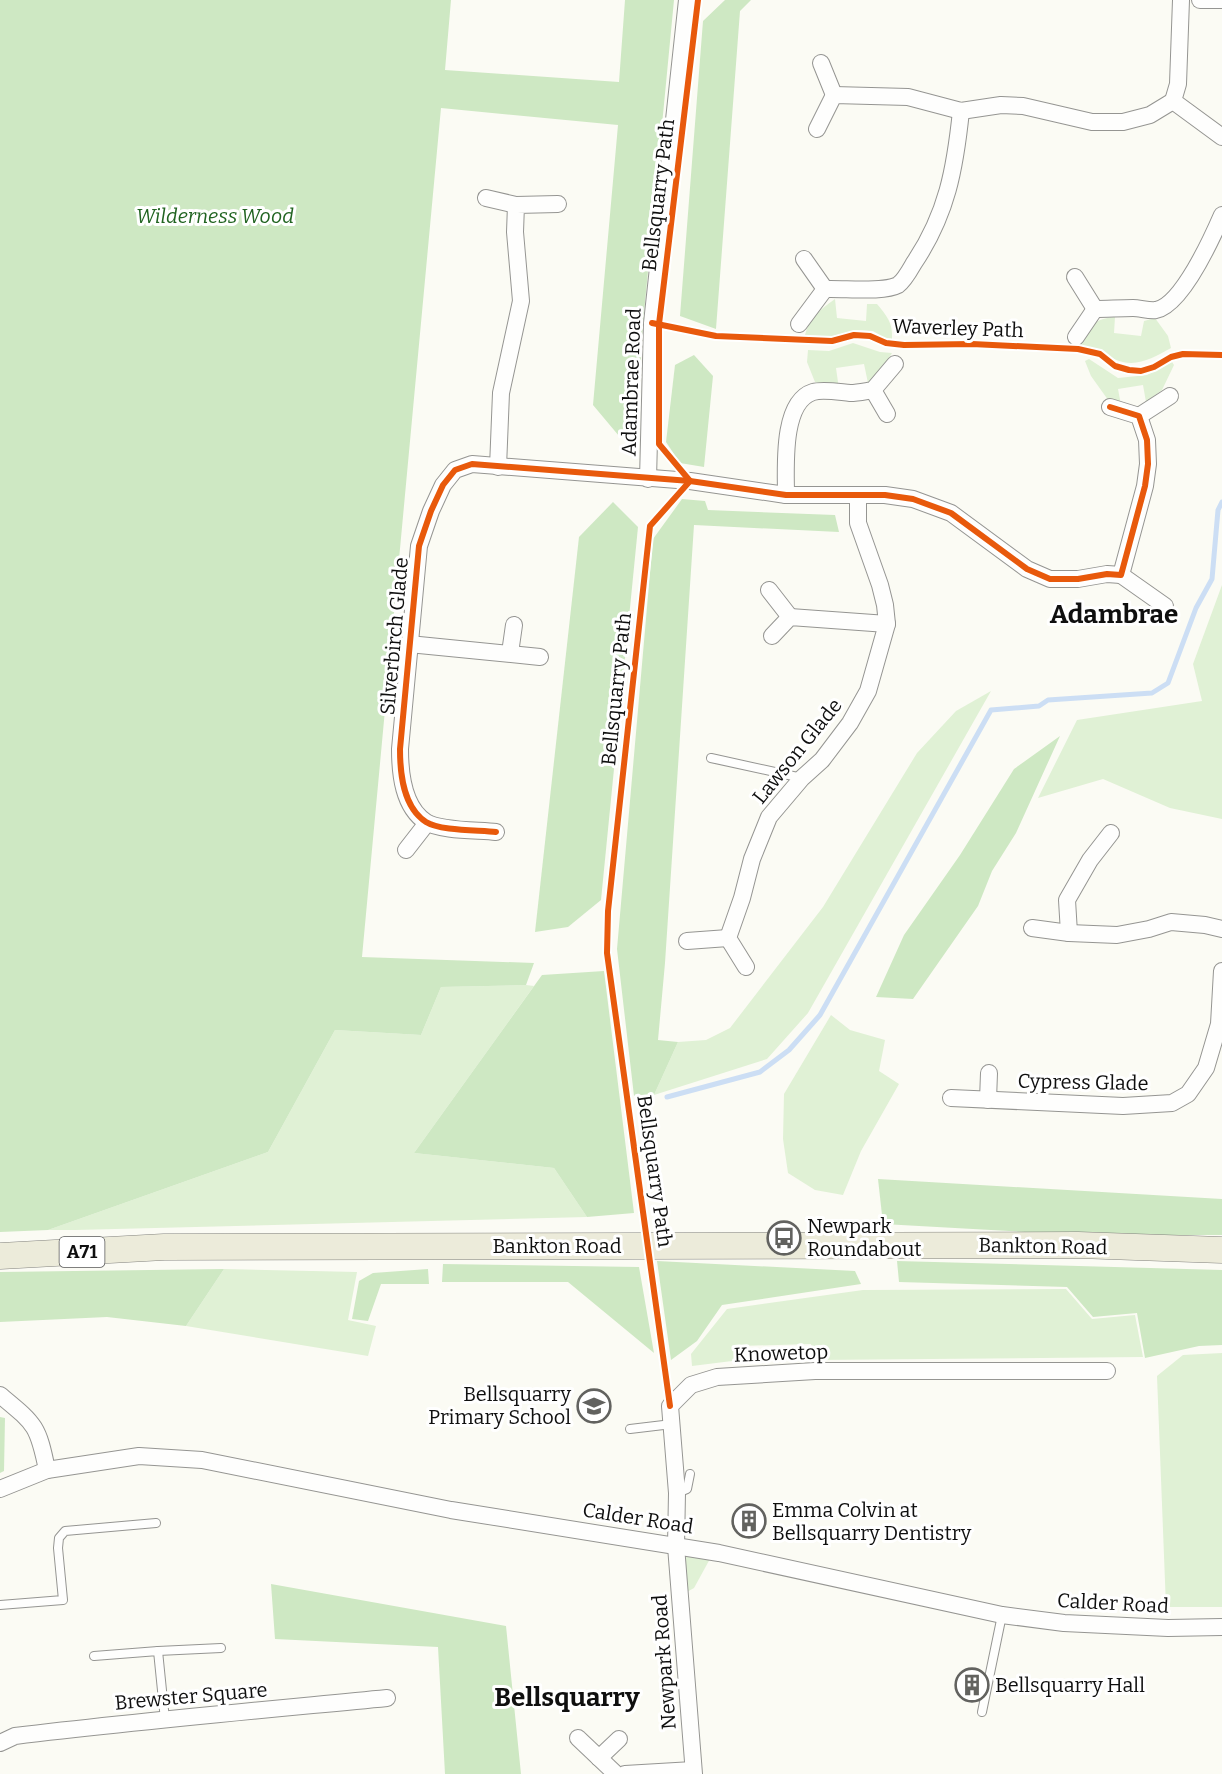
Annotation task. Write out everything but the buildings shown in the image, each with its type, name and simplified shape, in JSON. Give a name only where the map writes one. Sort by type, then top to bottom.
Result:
[{"type":"main road","name":"Bankton Road","points":[[0,1256],[188,1247],[1078,1245],[1222,1250]]},
{"type":"street","name":"Adambrae Road","points":[[648,479],[652,322],[687,0]]},
{"type":"street","points":[[834,95],[908,97],[961,111],[1001,105],[1023,106],[1092,122],[1123,122],[1150,114],[1173,101],[1178,84],[1181,0]]},
{"type":"street","points":[[1200,0],[1222,0]]},
{"type":"street","points":[[817,129],[834,95],[821,63]]},
{"type":"street","points":[[1173,101],[1222,137]]},
{"type":"street","points":[[825,289],[884,289],[900,284],[925,247],[943,210],[956,158],[961,111]]},
{"type":"street","points":[[486,198],[516,205],[558,204]]},
{"type":"street","points":[[498,467],[501,393],[521,301],[515,232],[516,205]]},
{"type":"street","points":[[1095,309],[1157,310],[1172,300],[1194,272],[1222,216]]},
{"type":"street","points":[[804,259],[825,289]]},
{"type":"street","points":[[1075,277],[1095,309]]},
{"type":"street","points":[[800,324],[825,289]]},
{"type":"street","points":[[1076,337],[1095,309]]},
{"type":"street","points":[[786,495],[789,428],[793,411],[800,399],[814,392],[854,393],[873,390],[895,364]]},
{"type":"street","points":[[873,390],[887,414]]},
{"type":"street","points":[[1139,416],[1170,396]]},
{"type":"street","points":[[1110,407],[1139,416]]},
{"type":"street","points":[[1139,416],[1147,440],[1148,464],[1145,486],[1120,575],[1165,606]]},
{"type":"street","name":"Silverbirch Glade","points":[[427,823],[407,798],[400,772],[400,749],[419,546],[430,511],[443,484],[455,470],[472,464],[690,481],[786,495],[885,495],[913,499],[951,513],[1027,569],[1050,579],[1120,575]]},
{"type":"street","name":"Lawson Glade","points":[[728,938],[752,859],[769,817],[802,778],[822,760],[850,723],[868,691],[886,624],[885,605],[880,585],[858,523],[858,496]]},
{"type":"street","points":[[769,590],[790,617],[886,624]]},
{"type":"street","points":[[772,636],[790,617]]},
{"type":"street","points":[[510,653],[514,625]]},
{"type":"street","name":"Silverbirch Glade","points":[[409,644],[540,657]]},
{"type":"street","points":[[406,850],[427,823],[441,827],[496,832]]},
{"type":"street","points":[[1069,933],[1067,900],[1090,860],[1111,833]]},
{"type":"street","points":[[1032,928],[1069,933],[1117,935],[1171,922],[1222,929]]},
{"type":"street","points":[[687,941],[728,938],[746,967]]},
{"type":"street","name":"Cypress Glade","points":[[951,1098],[1138,1106],[1172,1103],[1188,1094],[1206,1068],[1219,1024],[1222,971]]},
{"type":"street","name":"Cypress Glade","points":[[988,1100],[989,1073]]},
{"type":"street","name":"Knowetop","points":[[676,1546],[677,1493],[670,1406],[691,1385],[717,1377],[814,1371],[1043,1365],[1107,1371]]},
{"type":"street","points":[[0,1395],[31,1421],[41,1438],[47,1470]]},
{"type":"street","name":"Calder Road","points":[[0,1489],[47,1470],[139,1456],[202,1460],[451,1510],[719,1553],[1002,1615],[1064,1623],[1168,1628],[1222,1627]]},
{"type":"street","name":"Newpark Road","points":[[676,1546],[694,1772]]},
{"type":"street","name":"Brewster Square","points":[[0,1743],[15,1736],[124,1723],[387,1698]]},
{"type":"street","points":[[578,1738],[616,1774]]},
{"type":"street","points":[[599,1758],[619,1739]]},
{"type":"street","points":[[625,1774],[694,1772]]},
{"type":"lane","points":[[711,758],[802,778]]},
{"type":"lane","points":[[630,1429],[672,1424]]},
{"type":"lane","points":[[677,1493],[687,1489],[690,1474]]},
{"type":"lane","points":[[0,1605],[63,1600],[58,1548],[59,1538],[65,1531],[156,1523]]},
{"type":"lane","points":[[982,1712],[1002,1615]]},
{"type":"lane","points":[[94,1656],[221,1648]]},
{"type":"lane","points":[[158,1652],[165,1720]]},
{"type":"green space","name":"Wilderness Wood","points":[[0,0],[451,0],[445,70],[619,82],[625,0],[674,0],[643,323],[636,436],[619,436],[593,405],[618,125],[441,108],[362,957],[534,963],[526,985],[441,987],[421,1035],[335,1030],[268,1152],[48,1230],[0,1232]]},
{"type":"green space","points":[[725,0],[751,0],[740,11],[716,329],[680,316],[703,21]]},
{"type":"green space","points":[[835,299],[837,318],[866,321],[867,304],[877,304],[889,320],[892,339],[873,331],[855,330],[830,337],[805,335],[820,310]]},
{"type":"green space","points":[[1115,317],[1114,333],[1141,336],[1144,321],[1155,318],[1168,336],[1171,348],[1144,361],[1130,363],[1079,345],[1088,328],[1102,319]]},
{"type":"green space","points":[[853,343],[880,352],[892,353],[882,369],[868,383],[864,364],[836,368],[839,389],[815,382],[807,362],[808,350],[829,351]]},
{"type":"green space","points":[[694,355],[713,376],[704,467],[680,463],[666,442],[675,365]]},
{"type":"green space","points":[[1089,359],[1118,378],[1147,375],[1172,362],[1174,365],[1162,390],[1146,402],[1143,385],[1118,389],[1121,405],[1111,404],[1091,376],[1085,361]]},
{"type":"green space","points":[[682,499],[705,501],[708,510],[835,515],[839,532],[694,525],[658,1040],[678,1042],[654,1095],[634,1096],[617,949],[653,539]]},
{"type":"green space","points":[[613,502],[638,527],[601,900],[568,927],[535,932],[579,537]]},
{"type":"green space","points":[[1222,585],[1222,819],[1170,808],[1103,779],[1038,798],[1077,720],[1202,701],[1193,664]]},
{"type":"green space","points":[[991,691],[808,1013],[767,1059],[654,1095],[678,1042],[706,1040],[730,1028],[823,907],[917,753],[956,711]]},
{"type":"green space","points":[[1060,736],[1016,833],[992,871],[978,906],[913,999],[876,997],[904,935],[960,855],[1014,769]]},
{"type":"green space","points":[[604,971],[634,1213],[587,1217],[554,1168],[414,1153],[542,975]]},
{"type":"green space","points":[[534,986],[414,1153],[554,1168],[587,1217],[48,1230],[268,1152],[335,1030],[421,1035],[441,987]]},
{"type":"green space","points":[[831,1015],[850,1030],[885,1040],[879,1071],[899,1084],[861,1151],[843,1195],[815,1190],[788,1173],[783,1139],[784,1094]]},
{"type":"green space","points":[[878,1179],[1222,1199],[1222,1235],[1080,1235],[883,1224]]},
{"type":"green space","points":[[657,1261],[855,1271],[861,1284],[722,1305],[697,1341],[671,1360]]},
{"type":"green space","points":[[897,1261],[1222,1270],[1222,1345],[1199,1346],[1145,1358],[1137,1313],[1093,1317],[1067,1287],[899,1282]]},
{"type":"green space","points":[[443,1264],[639,1267],[654,1353],[568,1282],[442,1282]]},
{"type":"green space","points":[[224,1269],[357,1272],[348,1320],[376,1326],[368,1356],[186,1326]]},
{"type":"green space","points":[[224,1269],[186,1326],[107,1317],[0,1322],[0,1272]]},
{"type":"green space","points":[[428,1269],[429,1284],[381,1284],[368,1321],[352,1319],[359,1281],[373,1273]]},
{"type":"green space","points":[[1066,1289],[1092,1319],[1135,1315],[1143,1357],[814,1360],[811,1344],[740,1346],[740,1360],[692,1366],[691,1354],[727,1309],[863,1290]]},
{"type":"green space","points":[[1222,1353],[1222,1607],[1166,1607],[1157,1376],[1183,1355]]},
{"type":"green space","points":[[0,1417],[5,1418],[4,1471],[0,1473]]},
{"type":"green space","points":[[684,1554],[711,1557],[694,1588],[685,1593]]},
{"type":"green space","points":[[271,1584],[506,1626],[521,1774],[445,1774],[438,1647],[275,1639]]},
{"type":"waterway","points":[[667,1097],[760,1072],[789,1050],[820,1015],[991,710],[1039,706],[1048,700],[1152,693],[1168,683],[1196,608],[1212,579],[1218,510],[1222,502]]},
{"type":"cycle path","name":"Bellsquarry Path","points":[[670,1406],[607,953],[608,911],[650,526],[690,481],[659,444],[659,324],[698,0]]},
{"type":"cycle path","name":"Waverley Path","points":[[652,323],[716,336],[832,341],[854,335],[870,336],[886,343],[904,345],[972,344],[1078,349],[1100,354],[1115,366],[1141,371],[1183,354],[1222,355]]},
{"type":"cycle path","points":[[496,832],[450,829],[426,822],[412,808],[404,789],[401,769],[400,749],[419,546],[443,485],[455,470],[472,464],[690,481],[786,495],[885,495],[913,499],[951,513],[1027,569],[1050,579],[1121,575],[1145,486],[1148,464],[1147,440],[1139,416],[1110,407]]},
{"type":"place","name":"Newpark Roundabout","points":[[784,1238]]},
{"type":"place","name":"Bellsquarry Primary School","points":[[594,1406]]},
{"type":"place","name":"Emma Colvin at Bellsquarry Dentistry","points":[[749,1521]]},
{"type":"place","name":"Bellsquarry Hall","points":[[972,1685]]},
{"type":"district","name":"Adambrae","points":[[1114,614]]},
{"type":"district","name":"Bellsquarry","points":[[567,1697]]}]
